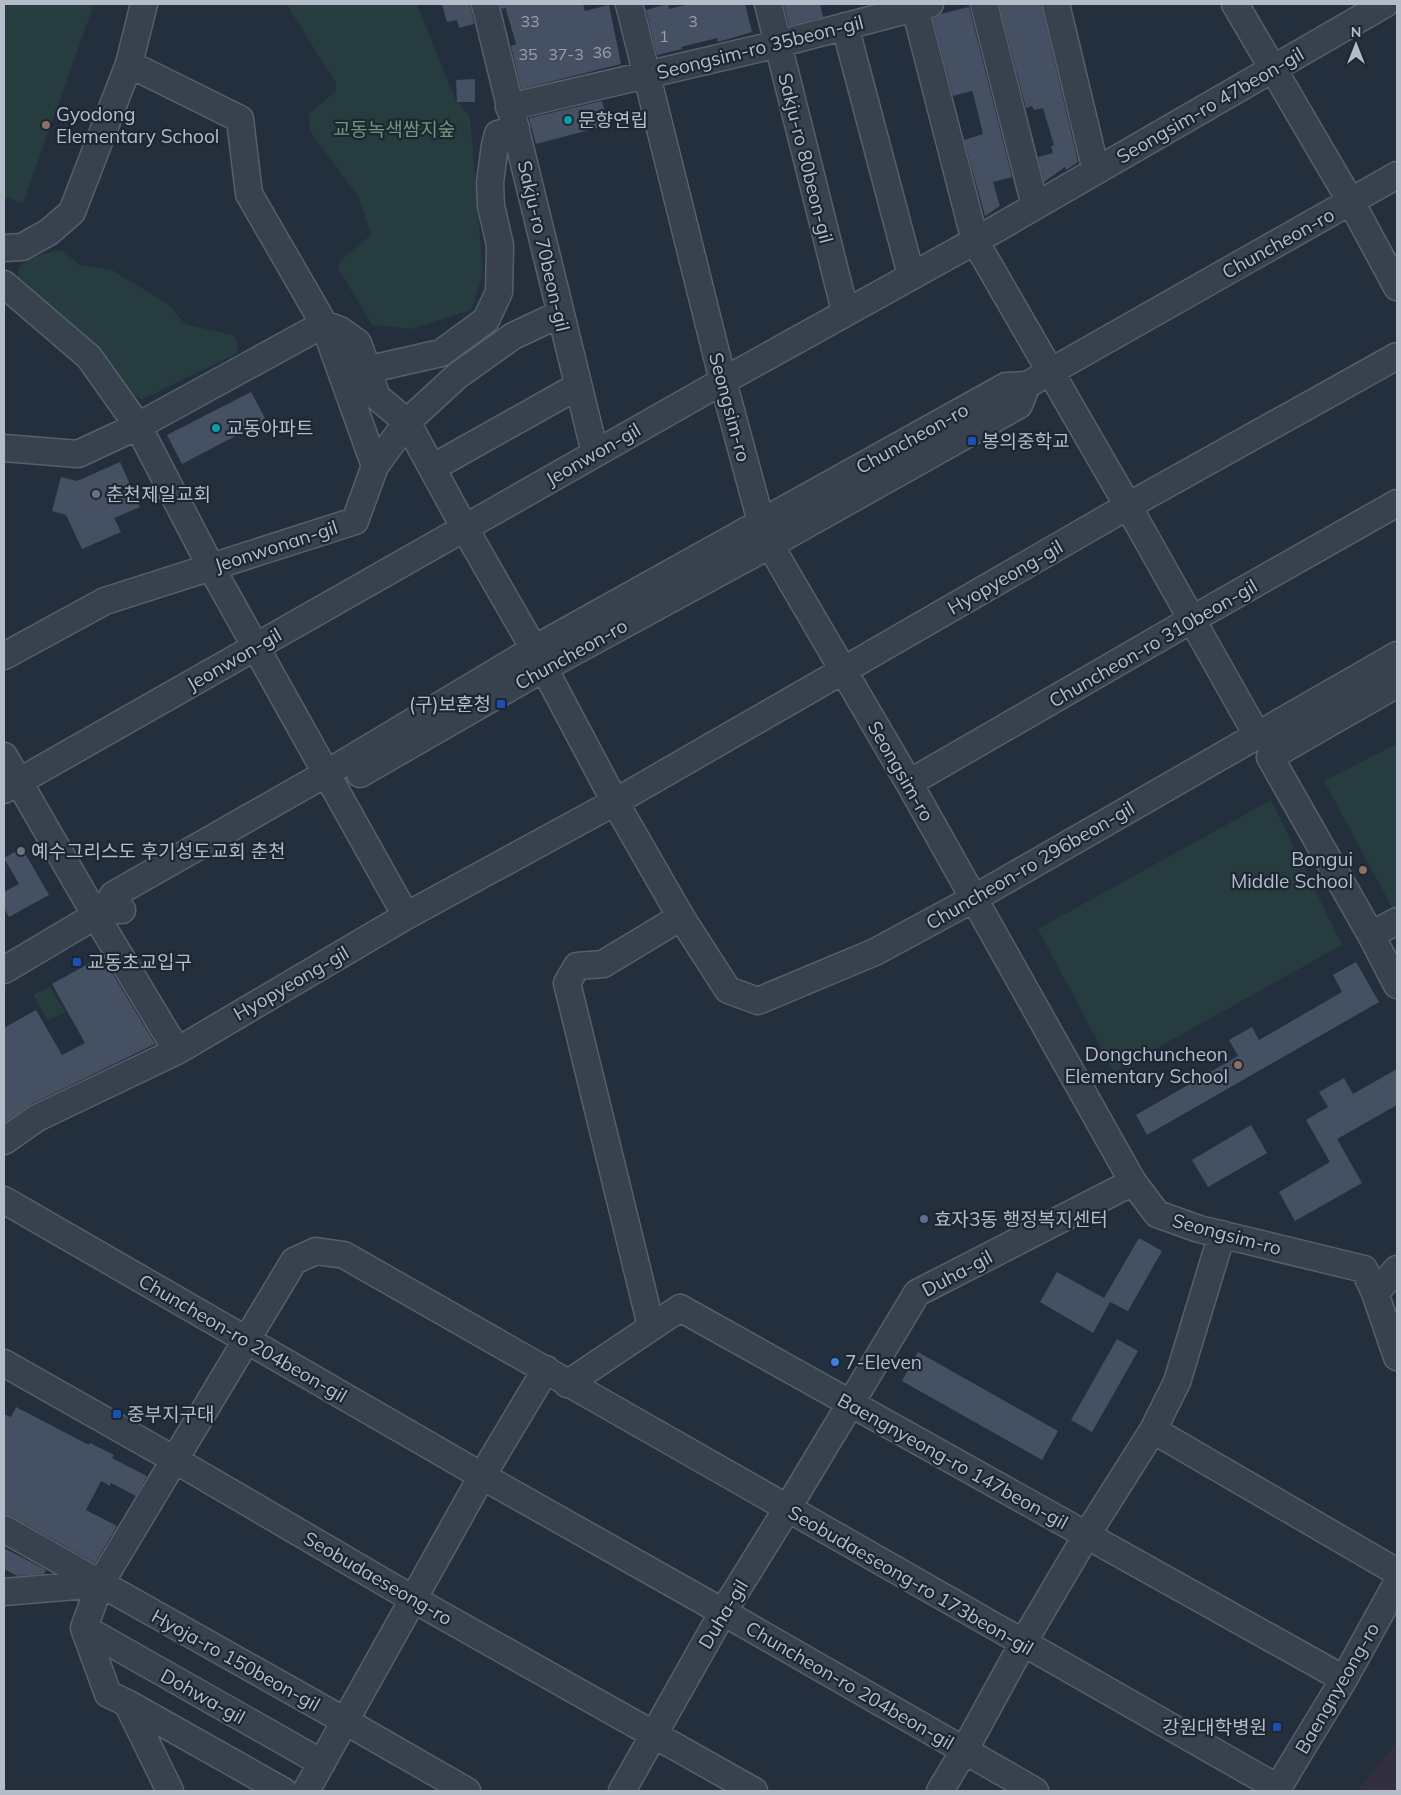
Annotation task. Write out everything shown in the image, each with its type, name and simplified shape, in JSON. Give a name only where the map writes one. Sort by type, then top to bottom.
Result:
[{"type":"street","points":[[4,248],[22,247],[49,232],[72,212],[129,64],[144,4]]},
{"type":"street","name":"Sakju-ro 70beon-gil","points":[[485,4],[595,453]]},
{"type":"street","name":"Seongsim-ro","points":[[629,4],[723,380],[766,534],[909,783],[1133,1182],[1157,1214],[1199,1230],[1222,1234],[1364,1270],[1375,1293],[1397,1356]]},
{"type":"street","name":"Sakju-ro 80beon-gil","points":[[768,4],[845,311]]},
{"type":"street","points":[[984,4],[1035,206]]},
{"type":"street","points":[[1056,4],[1096,171]]},
{"type":"street","points":[[1235,4],[1351,202],[1397,287]]},
{"type":"street","name":"Seongsim-ro 47beon-gil","points":[[723,380],[975,241],[1385,4]]},
{"type":"street","points":[[922,6],[975,241],[1128,506],[1256,735]]},
{"type":"street","name":"Seongsim-ro 35beon-gil","points":[[647,75],[778,44],[922,6]]},
{"type":"street","points":[[845,26],[911,275]]},
{"type":"street","points":[[129,64],[240,119],[250,194],[324,324],[375,466]]},
{"type":"street","points":[[366,370],[441,353],[486,320],[499,292],[500,245],[491,206],[490,182],[494,145],[498,134],[513,118],[647,75]]},
{"type":"street","name":"Chuncheon-ro","points":[[4,970],[100,913],[113,895],[332,781],[539,658],[766,534],[1006,386],[1027,385],[1397,175]]},
{"type":"street","points":[[4,284],[89,357],[138,426],[211,567],[406,916]]},
{"type":"street","name":"Jeonwonan-gil","points":[[4,656],[105,601],[355,521],[375,466],[407,422],[457,376],[513,336],[560,314]]},
{"type":"street","points":[[4,448],[78,454],[138,426],[324,324],[340,330],[358,343],[377,397],[407,422],[464,527],[539,658],[615,802],[681,917],[603,964],[577,966],[567,983],[651,1326]]},
{"type":"street","name":"Hyopyeong-gil","points":[[4,1141],[37,1118],[177,1051],[406,916],[615,802],[1128,506],[1397,356]]},
{"type":"street","name":"Jeonwon-gil","points":[[11,786],[723,380]]},
{"type":"street","points":[[432,468],[578,386]]},
{"type":"street","name":"Chuncheon-ro 310beon-gil","points":[[909,783],[1397,503]]},
{"type":"street","name":"Chuncheon-ro 296beon-gil","points":[[681,917],[728,990],[758,1001],[875,952],[973,899],[1397,655]]},
{"type":"street","points":[[1397,684],[1270,757],[1371,935],[1397,985]]},
{"type":"street","points":[[4,756],[11,786],[100,913],[177,1051]]},
{"type":"street","points":[[1371,935],[1397,921]]},
{"type":"street","name":"Duha-gil","points":[[654,1734],[723,1612],[917,1293],[1133,1182]]},
{"type":"street","name":"Chuncheon-ro 204beon-gil","points":[[4,1200],[482,1476],[1035,1791]]},
{"type":"street","points":[[940,1791],[1023,1643],[1086,1536],[1153,1430],[1177,1382],[1222,1234]]},
{"type":"street","name":"Seobudaeseong-ro 173beon-gil","points":[[175,1460],[294,1261],[316,1252],[344,1255],[546,1369],[567,1384],[1023,1643],[1277,1790]]},
{"type":"street","points":[[1375,1293],[1397,1269]]},
{"type":"street","name":"Baengnyeong-ro 147beon-gil","points":[[567,1384],[680,1308],[1344,1679]]},
{"type":"street","name":"Seobudaeseong-ro","points":[[4,1363],[413,1599],[754,1791]]},
{"type":"street","points":[[306,1791],[482,1476],[546,1369]]},
{"type":"street","points":[[1153,1430],[1397,1572]]},
{"type":"street","points":[[175,1460],[100,1584],[84,1628],[108,1694],[283,1791]]},
{"type":"street","name":"Hyoja-ro 150beon-gil","points":[[4,1529],[467,1791]]},
{"type":"street","name":"Baengnyeong-ro","points":[[1277,1790],[1344,1679],[1397,1583]]},
{"type":"street","points":[[4,1592],[100,1584]]},
{"type":"street","name":"Dohwa-gil","points":[[84,1628],[322,1763]]},
{"type":"street","points":[[127,1704],[170,1791]]},
{"type":"street","points":[[622,1791],[654,1734]]},
{"type":"shaded area","points":[[1397,1742],[1397,1791],[1357,1791]]},
{"type":"green space","points":[[4,4],[94,4],[23,203],[4,197]]},
{"type":"green space","name":"교동녹색쌈지숲","points":[[286,4],[417,4],[455,98],[470,117],[483,274],[471,310],[411,329],[372,325],[338,268],[340,261],[371,235],[359,198],[310,131],[309,114],[336,91],[336,83]]},
{"type":"green space","points":[[61,250],[80,265],[112,270],[168,304],[185,324],[232,335],[238,343],[236,354],[143,399],[134,396],[100,351],[20,283],[18,271],[20,266],[36,256]]},
{"type":"green space","points":[[1397,744],[1397,912],[1395,913],[1324,781]]},
{"type":"green space","points":[[1271,800],[1342,945],[1114,1072],[1038,929]]},
{"type":"green space","points":[[50,986],[65,1012],[48,1021],[33,995]]},
{"type":"building","points":[[442,4],[470,4],[474,24],[459,28],[457,20],[447,22]]},
{"type":"building","points":[[500,4],[583,4],[585,11],[609,5],[621,64],[521,89],[511,46],[516,44],[505,6],[502,9]]},
{"type":"building","points":[[668,4],[669,9],[690,4],[745,4],[752,32],[718,42],[717,38],[657,55],[646,10]]},
{"type":"building","points":[[820,4],[823,17],[789,26],[784,5]]},
{"type":"building","points":[[999,4],[1041,4],[1078,162],[1066,170],[1065,167],[1044,182],[1038,157],[1053,153],[1051,146],[1054,145],[1043,108],[1034,110],[1032,106],[1026,108]]},
{"type":"building","points":[[969,7],[1012,177],[993,182],[1000,206],[985,216],[964,140],[983,134],[973,93],[972,91],[953,96],[933,19],[941,14]]},
{"type":"building","points":[[475,79],[475,102],[457,102],[456,80]]},
{"type":"building","name":"문향연립","points":[[602,101],[608,125],[536,144],[529,118]]},
{"type":"building","name":"교동아파트","points":[[251,392],[266,420],[182,464],[167,435]]},
{"type":"building","name":"춘천제일교회","points":[[120,462],[140,507],[114,518],[121,532],[82,549],[66,515],[52,511],[61,477],[77,481]]},
{"type":"building","points":[[22,848],[49,895],[9,917],[4,908],[4,892],[19,884],[4,858]]},
{"type":"building","points":[[102,956],[155,1044],[30,1105],[4,1123],[4,1028],[36,1010],[62,1055],[85,1043],[52,984]]},
{"type":"building","points":[[1356,962],[1379,1002],[1147,1135],[1136,1115],[1238,1056],[1229,1040],[1252,1027],[1259,1040],[1342,992],[1333,975]]},
{"type":"building","points":[[1397,1069],[1397,1105],[1337,1139],[1362,1183],[1295,1221],[1279,1192],[1330,1162],[1306,1120],[1328,1107],[1319,1092],[1344,1078],[1353,1094]]},
{"type":"building","points":[[1251,1125],[1267,1153],[1208,1187],[1192,1160]]},
{"type":"building","points":[[1139,1238],[1162,1251],[1128,1311],[1110,1302],[1093,1333],[1040,1302],[1057,1272],[1104,1298]]},
{"type":"building","points":[[1117,1339],[1138,1351],[1092,1432],[1071,1420]]},
{"type":"building","points":[[918,1352],[1058,1431],[1042,1460],[902,1381]]},
{"type":"building","points":[[16,1407],[89,1445],[90,1443],[114,1455],[112,1458],[147,1476],[136,1496],[111,1483],[110,1486],[101,1481],[86,1510],[117,1526],[95,1563],[11,1516],[4,1514],[4,1414],[11,1417]]},
{"type":"building","points":[[4,1548],[46,1570],[44,1574],[17,1576],[4,1569]]},
{"type":"place","name":"문향연립","points":[[568,120]]},
{"type":"place","name":"Gyodong Elementary School","points":[[46,125]]},
{"type":"place","name":"교동아파트","points":[[216,428]]},
{"type":"place","name":"봉의중학교","points":[[972,441]]},
{"type":"place","name":"춘천제일교회","points":[[96,494]]},
{"type":"place","name":"(구)보훈청","points":[[501,704]]},
{"type":"place","name":"예수그리스도 후기성도교회 춘천","points":[[21,851]]},
{"type":"place","name":"Bongui Middle School","points":[[1363,870]]},
{"type":"place","name":"교동초교입구","points":[[77,962]]},
{"type":"place","name":"Dongchuncheon Elementary School","points":[[1238,1065]]},
{"type":"place","name":"효자3동 행정복지센터","points":[[924,1219]]},
{"type":"place","name":"7-Eleven","points":[[835,1362]]},
{"type":"place","name":"중부지구대","points":[[117,1414]]},
{"type":"place","name":"강원대학병원","points":[[1277,1727]]}]
